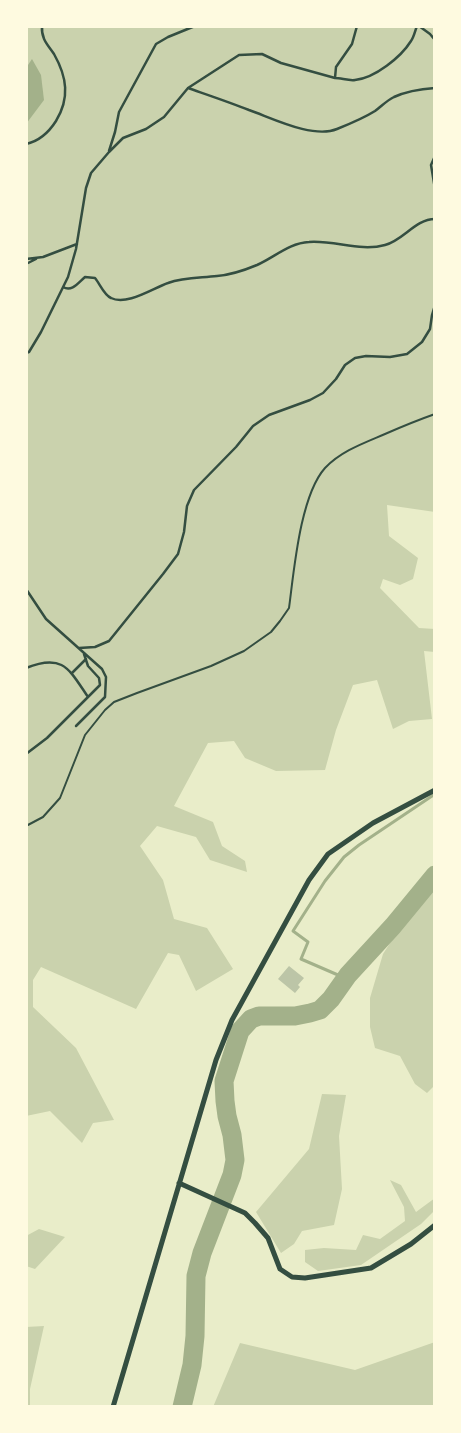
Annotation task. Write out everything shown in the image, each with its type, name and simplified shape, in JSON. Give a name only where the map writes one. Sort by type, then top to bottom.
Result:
[{"type":"street","points":[[113,1407],[216,1060],[232,1020],[309,880],[328,854],[373,823],[435,790]]},
{"type":"street","points":[[179,1183],[245,1213],[268,1238],[280,1269],[292,1277],[304,1278],[371,1268],[411,1244],[435,1225]]},
{"type":"lane","points":[[26,144],[35,142],[50,130],[61,113],[66,94],[63,73],[54,54],[46,44],[42,26]]},
{"type":"lane","points":[[109,152],[119,112],[156,44],[195,26]]},
{"type":"lane","points":[[335,78],[336,67],[352,44],[357,26]]},
{"type":"lane","points":[[26,353],[29,352],[41,332],[68,277],[77,244],[86,188],[91,173],[123,138],[146,129],[164,117],[188,88],[239,55],[262,54],[281,62],[335,78],[354,80],[369,76],[388,65],[413,39],[418,26],[435,40]]},
{"type":"lane","points":[[188,88],[290,126],[322,131],[336,130],[366,116],[395,96],[435,88]]},
{"type":"lane","points":[[435,156],[431,165],[435,189]]},
{"type":"lane","points":[[63,287],[67,289],[72,288],[85,277],[95,278],[111,299],[125,301],[171,282],[219,276],[244,269],[259,264],[296,244],[309,242],[359,248],[385,246],[401,238],[425,220],[435,219]]},
{"type":"lane","points":[[26,264],[77,244]]},
{"type":"lane","points":[[26,260],[40,258]]},
{"type":"lane","points":[[79,648],[95,647],[109,641],[163,574],[178,554],[184,532],[186,506],[194,490],[236,447],[253,426],[269,415],[310,400],[323,393],[336,379],[345,364],[355,358],[366,356],[390,357],[407,354],[422,342],[430,329],[435,305]]},
{"type":"lane","points":[[26,589],[46,620],[102,668],[106,677],[105,697],[76,726]]},
{"type":"lane","points":[[26,754],[47,738],[100,685],[99,678],[88,666],[83,652]]},
{"type":"lane","points":[[72,673],[86,659]]},
{"type":"lane","points":[[26,668],[39,662],[55,661],[72,673],[88,697]]},
{"type":"path","points":[[26,826],[43,817],[60,798],[86,735],[105,710],[114,702],[211,666],[244,651],[271,632],[288,608],[304,516],[314,486],[324,469],[337,457],[361,445],[435,414]]},
{"type":"shaded area","points":[[26,26],[435,26],[435,512],[387,505],[389,536],[418,558],[413,579],[400,585],[383,579],[380,588],[419,628],[435,629],[435,652],[424,651],[432,719],[409,721],[393,729],[377,680],[353,685],[336,730],[325,770],[276,771],[245,758],[234,741],[208,743],[174,806],[213,822],[222,846],[245,861],[247,872],[210,860],[196,837],[157,826],[140,846],[163,880],[174,919],[207,928],[233,969],[196,991],[179,955],[168,953],[136,1009],[41,967],[33,980],[33,1007],[76,1048],[114,1120],[93,1123],[82,1143],[50,1111],[26,1116]]},
{"type":"shaded area","points":[[32,59],[41,75],[44,100],[26,124],[26,68]]},
{"type":"shaded area","points":[[435,881],[435,1085],[427,1093],[415,1084],[400,1056],[375,1048],[370,1027],[370,998],[383,954]]},
{"type":"shaded area","points":[[322,1094],[346,1095],[339,1136],[342,1189],[334,1225],[302,1231],[294,1244],[281,1253],[256,1212],[309,1149]]},
{"type":"shaded area","points":[[390,1180],[401,1185],[416,1212],[435,1198],[435,1210],[421,1224],[361,1265],[318,1271],[305,1262],[305,1250],[324,1248],[356,1250],[363,1235],[380,1239],[405,1221],[404,1207]]},
{"type":"shaded area","points":[[39,1229],[65,1237],[35,1269],[26,1266],[26,1236]]},
{"type":"shaded area","points":[[44,1326],[30,1389],[30,1407],[26,1407],[26,1327]]},
{"type":"shaded area","points":[[435,1342],[435,1407],[213,1407],[240,1343],[355,1370]]},
{"type":"building","points":[[289,966],[304,978],[298,985],[300,987],[295,993],[278,979]]},
{"type":"waterway","points":[[344,981],[338,975],[301,959],[308,942],[293,931],[325,881],[344,857],[435,794]]},
{"type":"waterway","points":[[182,1407],[192,1365],[195,1336],[196,1276],[202,1253],[232,1175],[235,1160],[232,1135],[227,1116],[224,1081],[240,1031],[251,1019],[259,1016],[295,1016],[320,1010],[435,875]]}]
